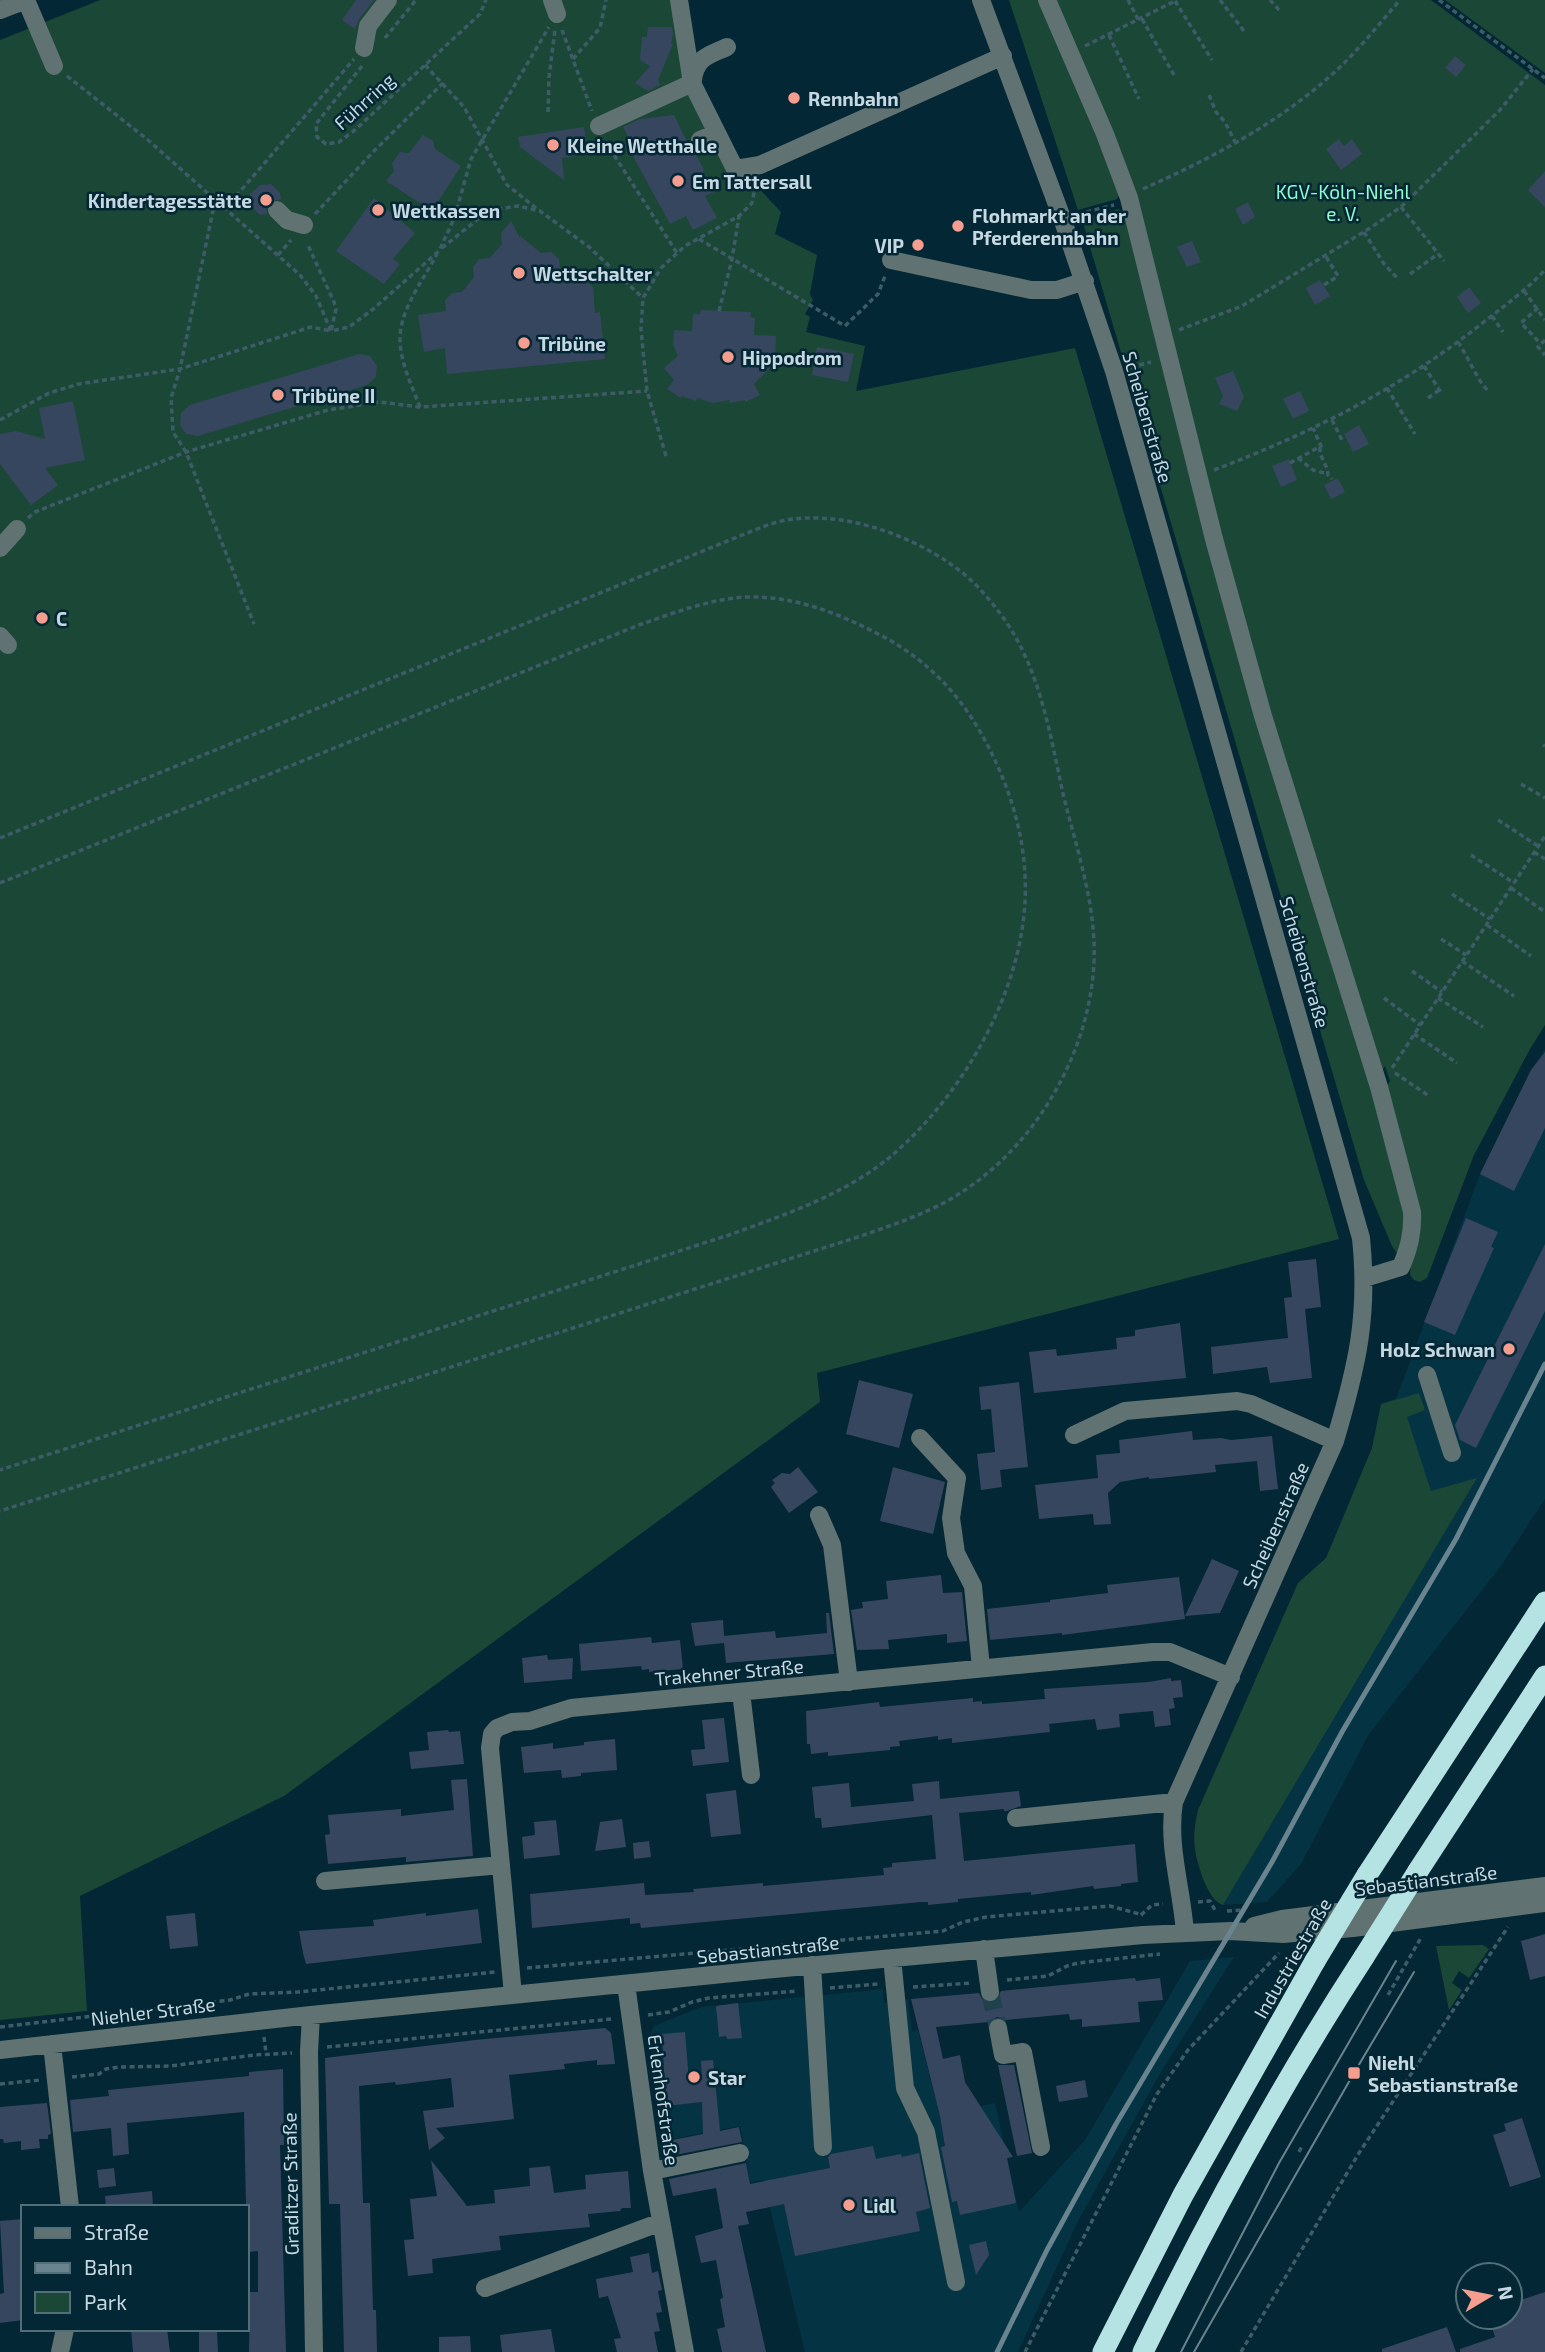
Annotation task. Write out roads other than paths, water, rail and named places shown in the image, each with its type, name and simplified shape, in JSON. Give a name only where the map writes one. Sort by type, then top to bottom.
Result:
[{"type":"highway","name":"Industriestraße","points":[[1103,2352],[1183,2195],[1315,1961],[1367,1875],[1545,1602]]},
{"type":"highway","points":[[1143,2352],[1211,2219],[1312,2038],[1545,1676]]},
{"type":"street","points":[[0,10],[26,0],[54,66]]},
{"type":"street","points":[[368,50],[368,26],[388,0]]},
{"type":"street","points":[[679,0],[692,83],[708,136],[735,169],[760,165],[1003,56]]},
{"type":"street","name":"Scheibenstraße","points":[[981,0],[1062,218],[1114,372],[1361,1238],[1365,1278],[1362,1332],[1352,1381],[1335,1440],[1174,1802],[1171,1820],[1173,1850],[1183,1903],[1185,1933]]},
{"type":"street","points":[[1047,0],[1105,134],[1129,198],[1263,716],[1379,1087],[1412,1212],[1413,1230],[1401,1267],[1365,1278]]},
{"type":"street","points":[[692,83],[694,68],[699,61],[727,47]]},
{"type":"street","points":[[599,126],[692,83]]},
{"type":"street","points":[[277,210],[287,220],[304,225]]},
{"type":"street","points":[[891,260],[1031,290],[1057,290],[1084,281]]},
{"type":"street","points":[[0,548],[16,529]]},
{"type":"street","points":[[1427,1375],[1452,1453]]},
{"type":"street","points":[[1074,1435],[1125,1411],[1237,1401],[1251,1404],[1335,1440]]},
{"type":"street","points":[[920,1438],[957,1478],[951,1518],[956,1553],[974,1586],[981,1668]]},
{"type":"street","points":[[819,1515],[834,1553],[849,1682]]},
{"type":"street","name":"Trakehner Straße","points":[[513,1995],[490,1748],[492,1734],[497,1728],[571,1708],[1170,1652],[1231,1677]]},
{"type":"street","points":[[741,1692],[751,1775]]},
{"type":"street","points":[[1016,1818],[1174,1802]]},
{"type":"street","points":[[324,1881],[501,1865]]},
{"type":"street","name":"Sebastianstraße","points":[[311,2015],[984,1949],[1230,1931],[1282,1919],[1544,1889]]},
{"type":"street","points":[[984,1949],[989,1987]]},
{"type":"street","points":[[892,1958],[905,2088],[926,2132],[956,2282]]},
{"type":"street","points":[[812,1965],[823,2147]]},
{"type":"street","name":"Erlenhofstraße","points":[[626,1984],[652,2171],[685,2352]]},
{"type":"street","name":"Niehler Straße","points":[[0,2050],[311,2015]]},
{"type":"street","name":"Graditzer Straße","points":[[311,2015],[309,2052],[314,2352]]},
{"type":"street","points":[[998,2028],[1003,2055],[1023,2052],[1041,2147]]},
{"type":"street","points":[[52,2044],[70,2205]]},
{"type":"street","points":[[652,2171],[740,2153]]},
{"type":"street","points":[[485,2288],[661,2222]]},
{"type":"street","points":[[60,2352],[65,2331]]},
{"type":"tunnel","points":[[990,1992],[998,2028]]},
{"type":"tram line","points":[[1181,2352],[1279,2163],[1396,1961]]},
{"type":"tram line","points":[[1194,2352],[1414,1972]]},
{"type":"railway","points":[[997,2352],[1047,2250],[1116,2124],[1272,1862],[1342,1732],[1456,1539],[1545,1364]]},
{"type":"place","name":"Rennbahn","points":[[794,98]]},
{"type":"place","name":"Kleine Wetthalle","points":[[553,145]]},
{"type":"place","name":"Em Tattersall","points":[[678,181]]},
{"type":"place","name":"Kindertagesstätte","points":[[266,200]]},
{"type":"place","name":"Wettkassen","points":[[378,210]]},
{"type":"place","name":"Flohmarkt an der Pferderennbahn","points":[[958,226]]},
{"type":"place","name":"VIP","points":[[918,245]]},
{"type":"place","name":"Wettschalter","points":[[519,273]]},
{"type":"place","name":"Tribüne","points":[[524,343]]},
{"type":"place","name":"Hippodrom","points":[[728,357]]},
{"type":"place","name":"Tribüne II","points":[[278,395]]},
{"type":"place","name":"C","points":[[42,618]]},
{"type":"place","name":"Holz Schwan","points":[[1509,1349]]},
{"type":"place","name":"Niehl Sebastianstraße","points":[[1354,2073]]},
{"type":"place","name":"Star","points":[[694,2077]]},
{"type":"place","name":"Lidl","points":[[849,2205]]},
{"type":"park label","name":"KGV-Köln-Niehl e. V.","points":[[1343,202]]}]
